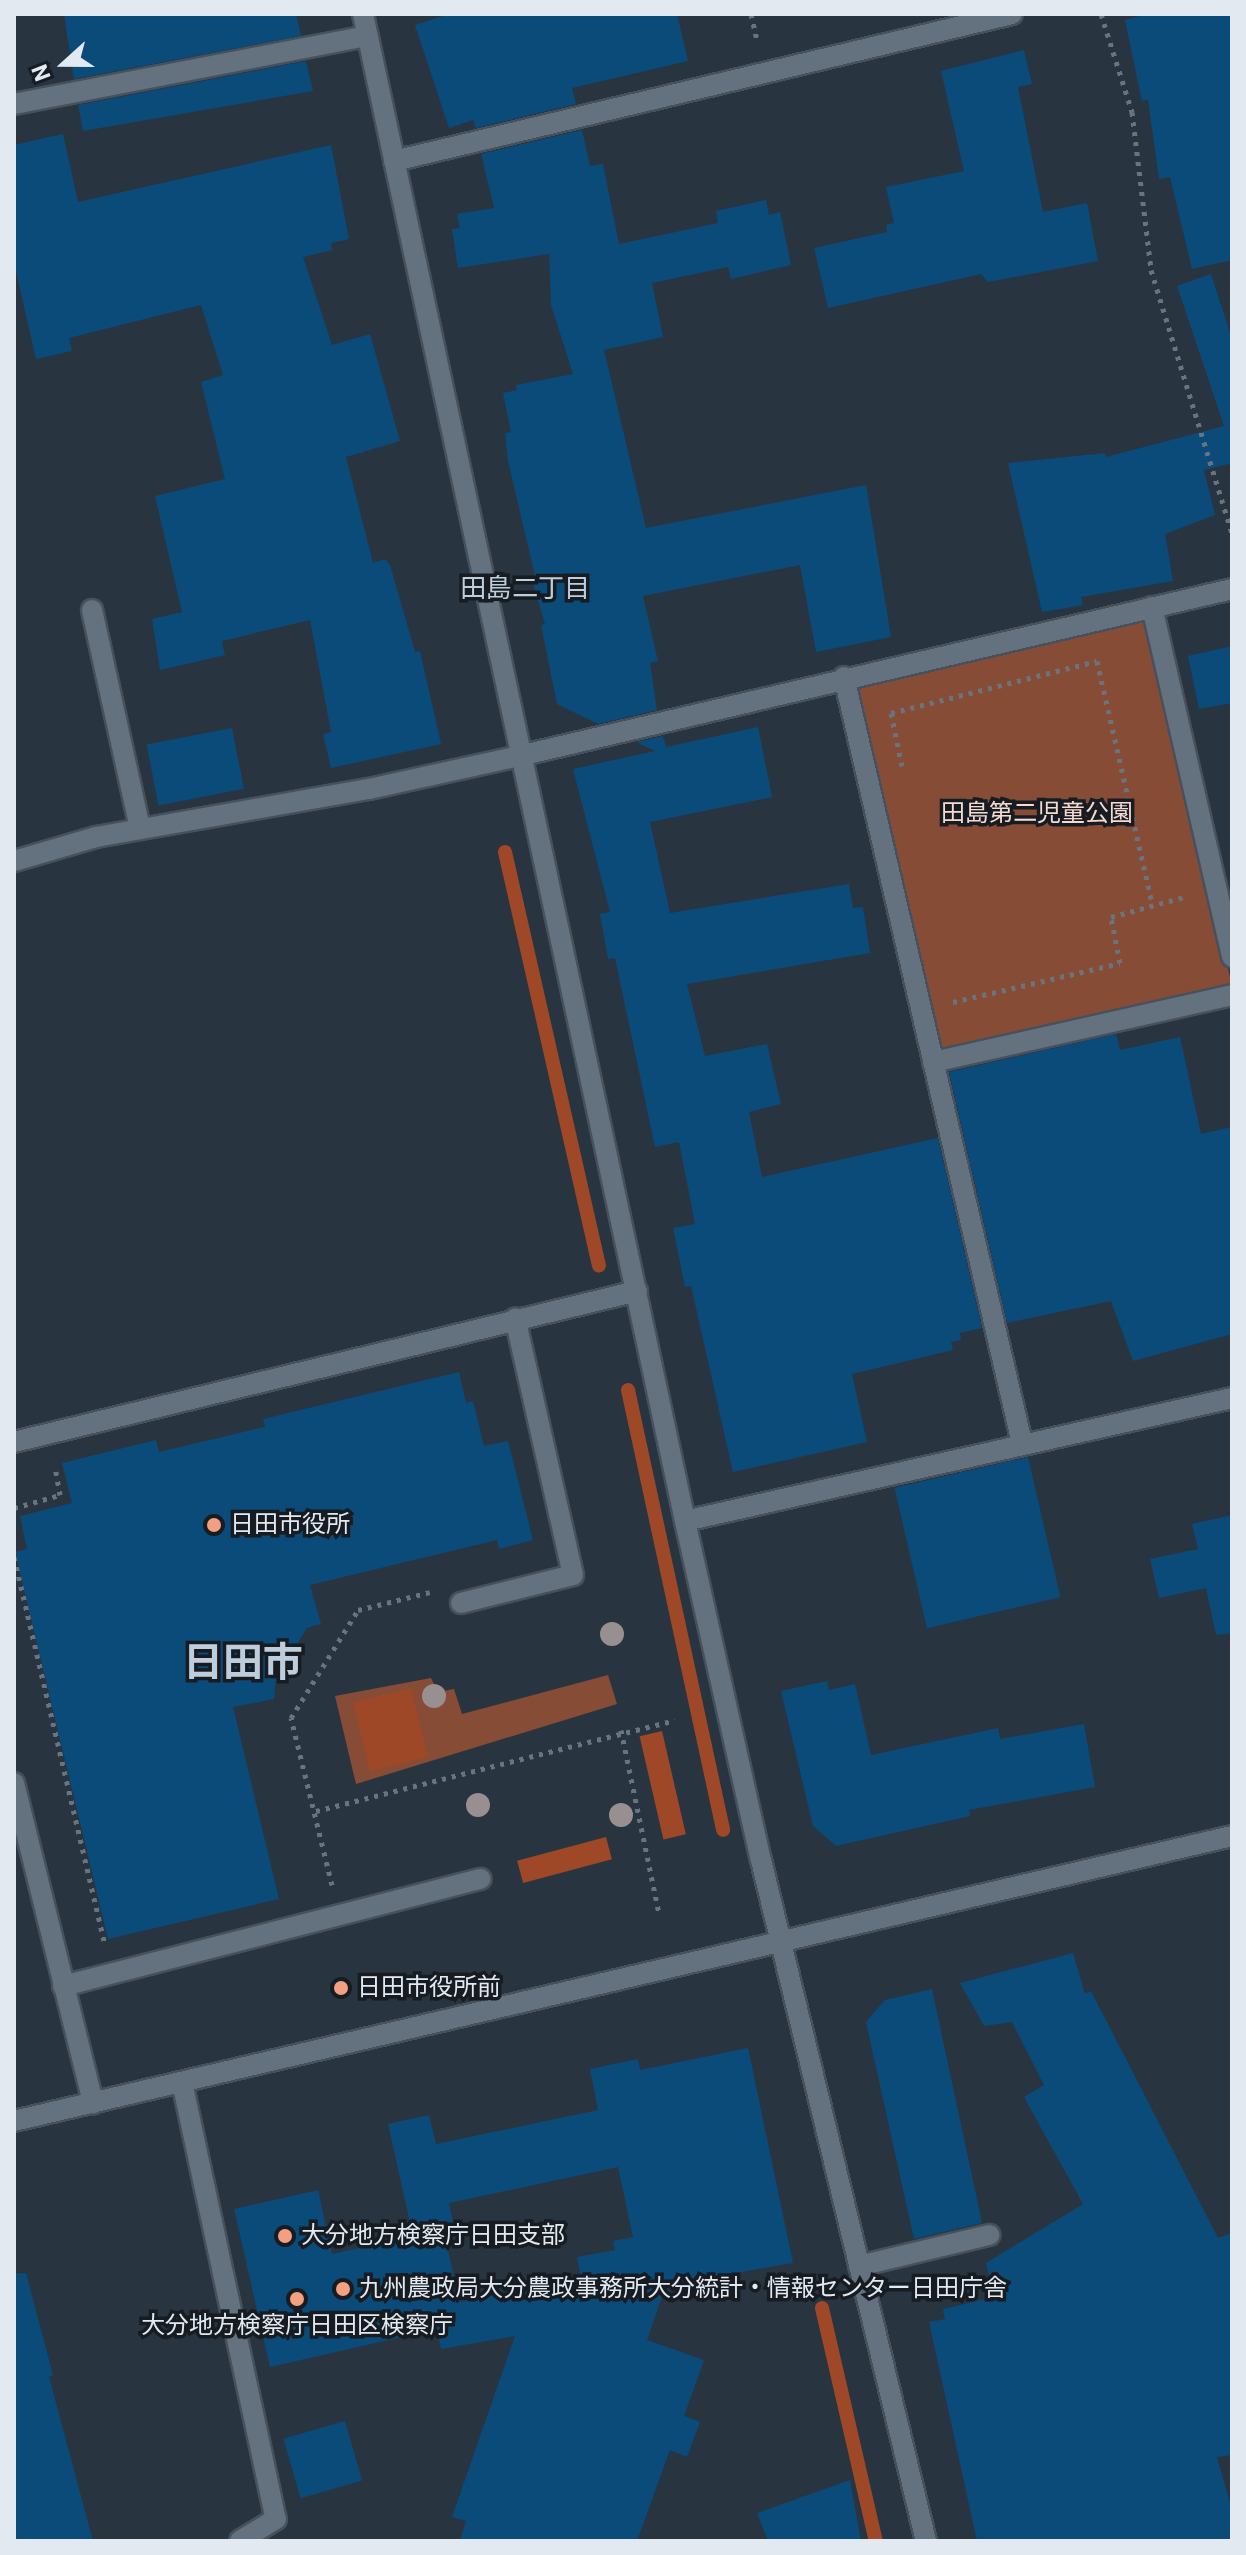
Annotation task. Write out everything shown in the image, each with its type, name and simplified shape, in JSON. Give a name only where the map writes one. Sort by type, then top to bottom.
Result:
[{"type":"street","points":[[363,14],[519,756],[685,1521],[782,1943],[926,2541]]},
{"type":"street","points":[[394,161],[1012,14]]},
{"type":"street","points":[[14,104],[368,36]]},
{"type":"street","points":[[14,861],[140,829],[519,756],[844,677],[1232,589]]},
{"type":"street","points":[[1152,607],[1232,957]]},
{"type":"street","points":[[92,610],[140,829]]},
{"type":"street","points":[[844,677],[1022,1443]]},
{"type":"street","points":[[933,1062],[1232,995]]},
{"type":"street","points":[[14,1442],[515,1318],[637,1291]]},
{"type":"street","points":[[461,1603],[573,1575],[515,1318]]},
{"type":"street","points":[[685,1521],[1232,1398]]},
{"type":"street","points":[[14,1783],[93,2103]]},
{"type":"street","points":[[14,2121],[1232,1836]]},
{"type":"street","points":[[63,1986],[481,1879]]},
{"type":"street","points":[[182,2082],[276,2519],[240,2541]]},
{"type":"street","points":[[859,2266],[989,2235]]},
{"type":"path","points":[[1101,14],[1132,112],[1151,270],[1232,534]]},
{"type":"path","points":[[904,774],[891,713],[1097,661],[1152,904]]},
{"type":"path","points":[[921,1010],[1120,963],[1111,917],[1152,904],[1217,890]]},
{"type":"path","points":[[951,986],[954,1002]]},
{"type":"path","points":[[14,1508],[60,1495]]},
{"type":"path","points":[[14,1557],[106,1951],[57,1963]]},
{"type":"path","points":[[334,1895],[291,1718],[358,1610],[433,1591]]},
{"type":"path","points":[[316,1811],[621,1730],[675,1720]]},
{"type":"path","points":[[621,1730],[659,1914]]},
{"type":"green space","name":"田島第二児童公園","points":[[1146,613],[1232,984],[936,1052],[851,681]]},
{"type":"green space","points":[[608,1675],[617,1704],[356,1784],[335,1696],[431,1678],[438,1692],[454,1689],[462,1714]]},
{"type":"shaded area","points":[[411,1688],[428,1757],[370,1771],[353,1703]]},
{"type":"shaded area","points":[[662,1731],[686,1834],[663,1839],[640,1736]]},
{"type":"shaded area","points":[[606,1837],[612,1859],[523,1883],[517,1861]]},
{"type":"building","points":[[64,14],[296,14],[301,36],[74,79]]},
{"type":"building","points":[[449,14],[677,14],[688,61],[572,88],[576,104],[476,128],[473,120],[449,128],[415,25]]},
{"type":"building","points":[[1147,14],[1232,14],[1232,260],[1192,269],[1170,177],[1159,179],[1148,100],[1142,101],[1125,20]]},
{"type":"building","points":[[1024,50],[1032,84],[1018,87],[1043,212],[1087,203],[1098,261],[988,282],[981,274],[828,308],[814,248],[887,232],[886,225],[894,223],[886,187],[964,171],[941,71]]},
{"type":"building","points":[[306,61],[313,91],[83,131],[78,105]]},
{"type":"building","points":[[582,130],[590,166],[603,164],[619,244],[718,223],[716,211],[766,200],[769,215],[780,212],[791,265],[731,279],[728,267],[652,283],[663,337],[604,350],[646,528],[866,485],[891,637],[816,652],[800,565],[643,596],[658,661],[650,663],[657,710],[598,724],[557,704],[541,625],[545,624],[531,577],[535,576],[508,461],[505,433],[511,432],[503,393],[517,390],[516,385],[573,374],[551,305],[549,254],[458,268],[452,229],[460,228],[457,214],[494,208],[481,154]]},
{"type":"building","points":[[63,134],[78,202],[331,145],[349,239],[331,243],[332,250],[303,257],[332,345],[370,334],[400,441],[346,457],[373,563],[385,559],[390,565],[415,652],[420,651],[441,744],[331,768],[323,734],[331,732],[310,620],[222,641],[225,655],[160,670],[152,619],[182,612],[155,496],[225,479],[201,382],[223,375],[201,305],[69,338],[72,351],[36,359],[14,263],[14,145]]},
{"type":"building","points":[[1211,274],[1232,339],[1232,463],[1204,470],[1215,515],[1165,534],[1173,581],[1081,597],[1083,605],[1042,612],[1008,463],[1105,453],[1106,457],[1224,426],[1177,286]]},
{"type":"building","points":[[1232,646],[1232,703],[1199,709],[1188,656]]},
{"type":"building","points":[[758,727],[772,797],[650,822],[670,913],[849,884],[853,908],[863,907],[870,953],[687,984],[705,1056],[767,1044],[781,1104],[749,1112],[762,1177],[938,1138],[982,1328],[960,1333],[961,1340],[951,1342],[953,1350],[852,1374],[867,1442],[733,1472],[691,1286],[685,1287],[673,1228],[695,1224],[679,1142],[655,1147],[615,958],[608,959],[600,914],[610,912],[573,769],[655,751],[636,742],[663,736],[666,747]]},
{"type":"building","points":[[232,728],[244,789],[158,805],[147,745]]},
{"type":"building","points":[[1116,1034],[1120,1050],[1180,1037],[1201,1134],[1232,1127],[1232,1334],[1133,1361],[1111,1301],[1007,1323],[949,1072]]},
{"type":"building","points":[[459,1372],[466,1403],[473,1401],[484,1446],[508,1441],[533,1540],[499,1549],[497,1540],[310,1585],[321,1624],[307,1628],[276,1678],[274,1699],[233,1707],[279,1899],[108,1939],[15,1552],[27,1549],[20,1516],[72,1503],[62,1463],[156,1440],[159,1452],[265,1427],[263,1419]]},
{"type":"building","points":[[1028,1457],[1060,1597],[927,1628],[895,1488]]},
{"type":"building","points":[[1232,1515],[1232,1633],[1216,1635],[1206,1588],[1159,1598],[1150,1559],[1198,1549],[1192,1524]]},
{"type":"building","points":[[827,1681],[829,1690],[855,1684],[871,1755],[998,1728],[1000,1739],[1084,1724],[1095,1787],[969,1810],[970,1816],[836,1846],[813,1826],[781,1691]]},
{"type":"building","points":[[1073,1953],[1085,1994],[1091,1991],[1218,2238],[1232,2233],[1232,2455],[1217,2457],[1232,2510],[1232,2541],[977,2541],[929,2322],[945,2319],[943,2309],[994,2297],[986,2263],[1083,2204],[1024,2097],[1044,2085],[1012,2022],[984,2026],[960,1983]]},
{"type":"building","points":[[932,1989],[982,2223],[914,2239],[866,2022],[885,2000]]},
{"type":"building","points":[[748,2048],[793,2263],[666,2285],[647,2340],[704,2360],[684,2416],[700,2422],[687,2457],[670,2450],[637,2541],[460,2541],[466,2521],[452,2517],[515,2336],[441,2349],[437,2329],[270,2367],[234,2209],[318,2190],[332,2254],[413,2236],[388,2124],[429,2115],[436,2144],[598,2110],[590,2069],[638,2059],[640,2070]],"holes":[[[618,2167],[633,2237],[613,2241],[615,2250],[577,2257],[581,2278],[460,2302],[444,2233],[455,2231],[449,2203]]]},
{"type":"building","points":[[26,2273],[53,2375],[49,2377],[93,2541],[14,2541],[14,2274]]},
{"type":"building","points":[[345,2421],[362,2481],[301,2498],[283,2439]]},
{"type":"building","points":[[850,2480],[861,2541],[768,2541],[757,2513]]},
{"type":"waterway","points":[[505,852],[599,1265]]},
{"type":"waterway","points":[[628,1390],[723,1830]]},
{"type":"waterway","points":[[822,2308],[876,2541]]},
{"type":"place","name":"日田市役所","points":[[214,1525]]},
{"type":"place","name":"日田市役所前","points":[[341,1988]]},
{"type":"place","name":"大分地方検察庁日田支部","points":[[285,2236]]},
{"type":"place","name":"九州農政局大分農政事務所大分統計・情報センター日田庁舎","points":[[343,2289]]},
{"type":"place","name":"大分地方検察庁日田区検察庁","points":[[297,2299]]},
{"type":"district","name":"田島二丁目","points":[[525,589]]},
{"type":"district","name":"日田市","points":[[243,1663]]}]
